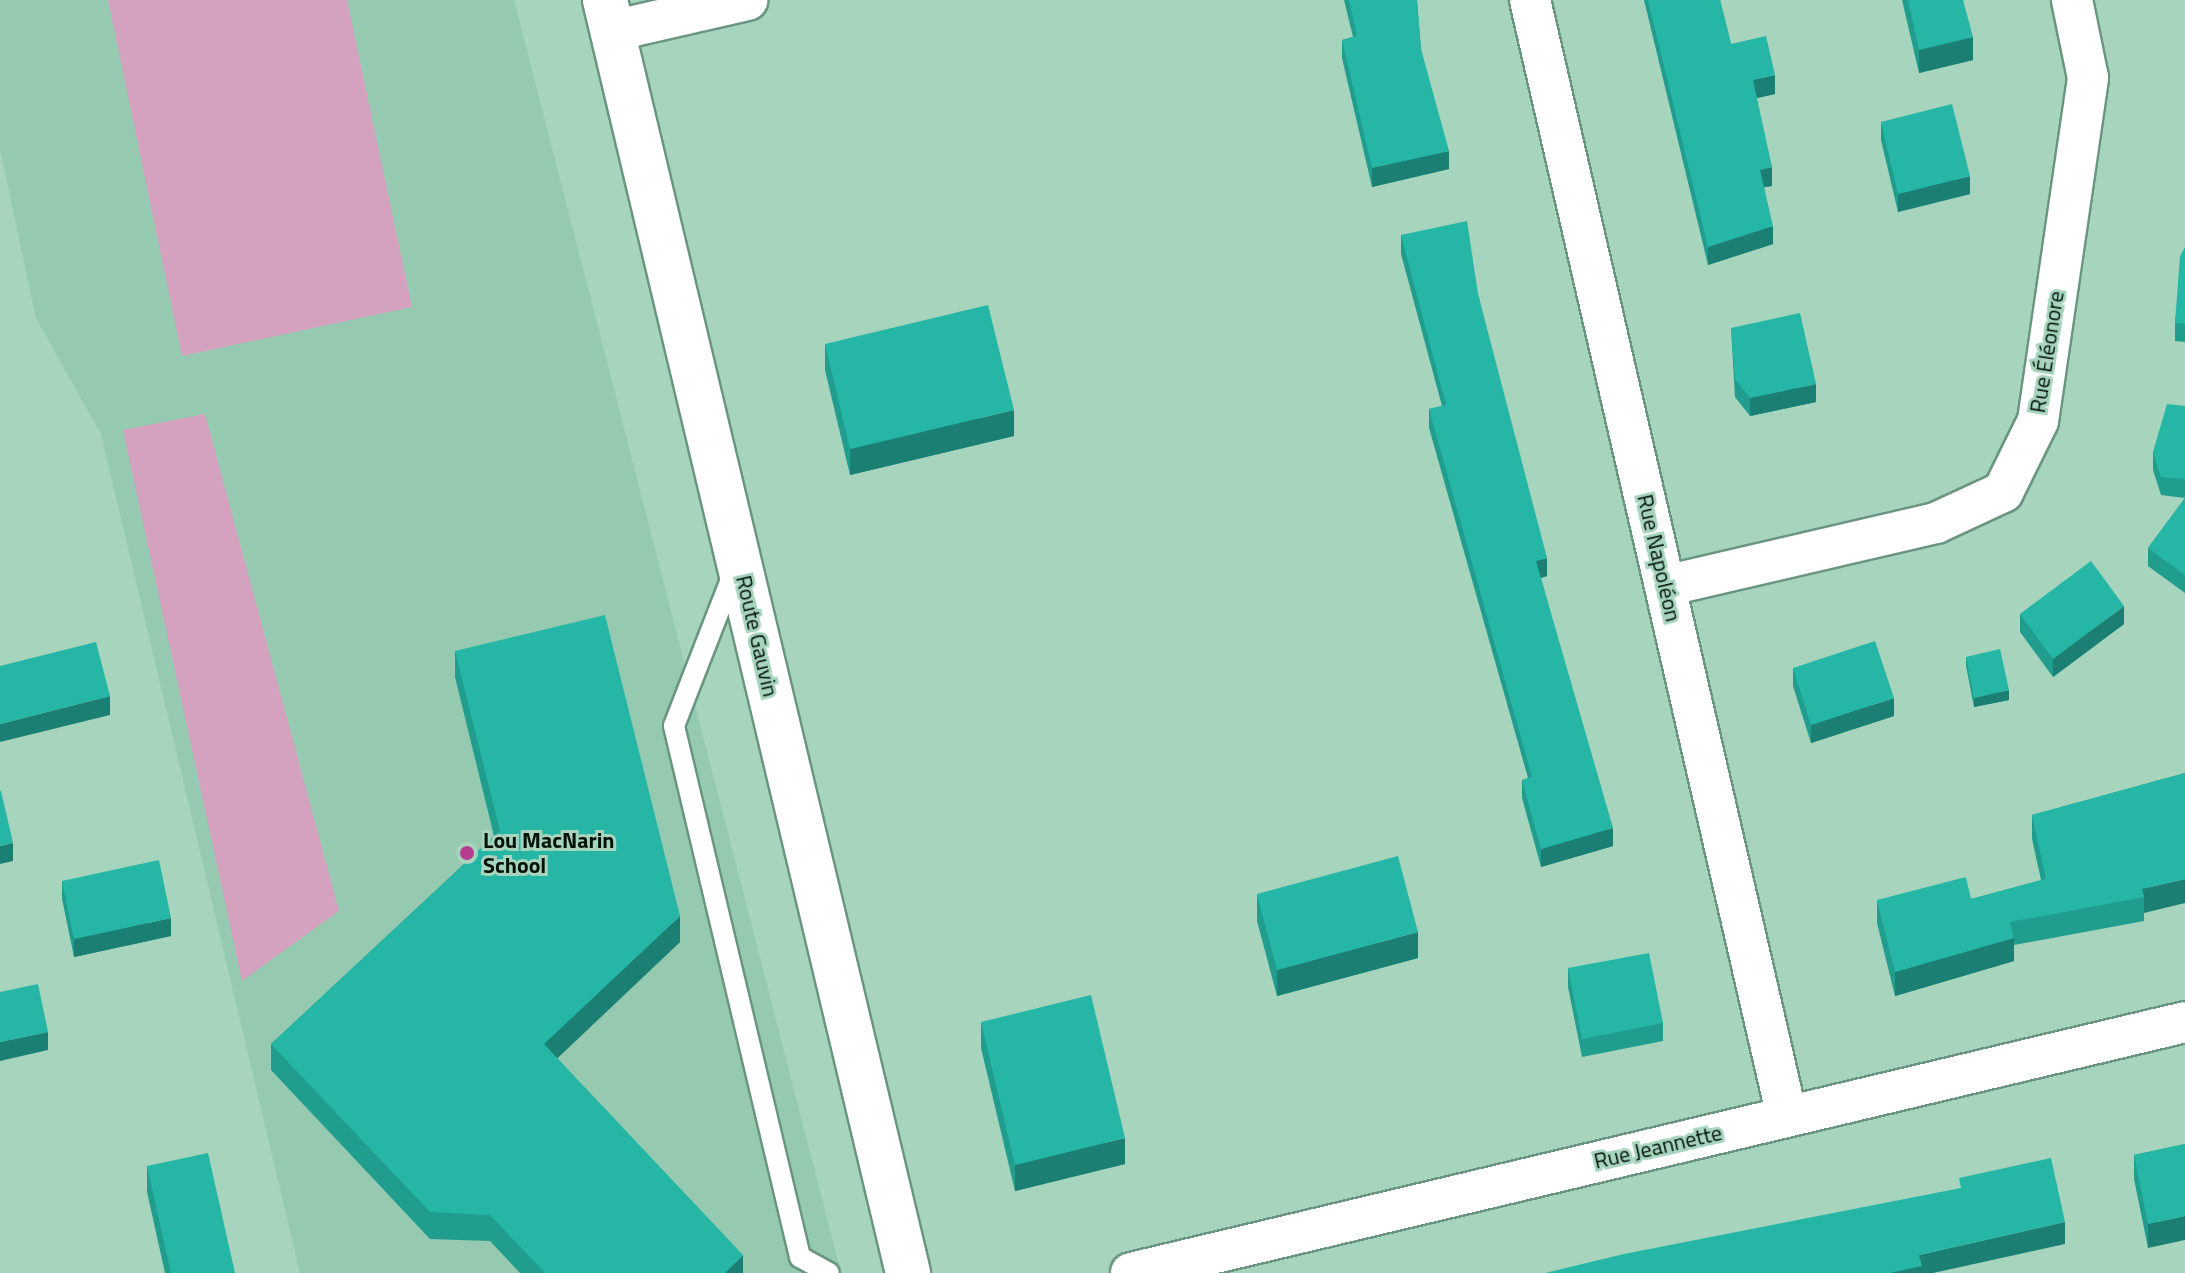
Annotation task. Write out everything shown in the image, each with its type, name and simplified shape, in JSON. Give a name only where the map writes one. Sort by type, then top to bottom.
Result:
[{"type":"street","points":[[608,15],[747,0]]},
{"type":"street","name":"Rue Napoléon","points":[[1530,0],[1787,1117]]},
{"type":"street","name":"Rue Éléonore","points":[[1665,586],[1936,523],[2003,492],[2038,421],[2088,78],[2072,0]]},
{"type":"street","name":"Route Gauvin","points":[[608,15],[908,1273]]},
{"type":"street","name":"Rue Jeannette","points":[[1131,1273],[2185,1022]]},
{"type":"lane","points":[[739,561],[674,726],[800,1257],[829,1273]]},
{"type":"shaded area","name":"Lou MacNarin School","points":[[0,0],[514,0],[841,1273],[300,1273],[101,434],[36,318],[0,149]]},
{"type":"shaded area","points":[[108,0],[347,0],[412,307],[182,356]]},
{"type":"shaded area","points":[[205,414],[339,911],[242,981],[123,430]]},
{"type":"building","points":[[1349,0],[1417,0],[1421,49],[1449,151],[1372,168],[1342,40],[1357,36]]},
{"type":"building","points":[[1648,0],[1720,0],[1731,44],[1766,36],[1775,75],[1753,80],[1772,167],[1760,170],[1773,226],[1708,247]]},
{"type":"building","points":[[1908,0],[1963,0],[1973,37],[1919,50]]},
{"type":"building","points":[[1952,104],[1970,176],[1898,194],[1881,122]]},
{"type":"building","points":[[1467,221],[1478,294],[1547,558],[1536,561],[1613,828],[1541,849],[1522,780],[1532,777],[1429,409],[1446,405],[1401,235]]},
{"type":"building","points":[[2185,247],[2185,324],[2175,323],[2180,256]]},
{"type":"building","points":[[988,305],[1014,410],[850,449],[825,344]]},
{"type":"building","points":[[1800,313],[1816,384],[1750,398],[1735,379],[1731,328]]},
{"type":"building","points":[[2167,404],[2185,406],[2185,479],[2161,477],[2153,452]]},
{"type":"building","points":[[2185,498],[2185,575],[2148,548]]},
{"type":"building","points":[[2091,561],[2124,606],[2053,659],[2020,614]]},
{"type":"building","name":"Lou MacNarin School","points":[[605,615],[680,916],[544,1044],[743,1255],[725,1273],[545,1273],[490,1215],[430,1212],[271,1044],[500,831],[455,651]]},
{"type":"building","points":[[1875,641],[1894,698],[1811,725],[1793,668]]},
{"type":"building","points":[[96,642],[110,696],[0,724],[0,666]]},
{"type":"building","points":[[2000,649],[2009,690],[1974,698],[1966,657]]},
{"type":"building","points":[[2185,773],[2185,879],[2142,889],[2144,897],[2010,922],[2014,938],[1895,972],[1877,900],[1966,877],[1971,899],[2046,879],[2032,815]]},
{"type":"building","points":[[0,791],[13,843],[0,846]]},
{"type":"building","points":[[1398,856],[1418,932],[1277,970],[1257,894]]},
{"type":"building","points":[[159,860],[171,918],[74,939],[62,881]]},
{"type":"building","points":[[1649,953],[1663,1023],[1582,1039],[1568,968]]},
{"type":"building","points":[[38,984],[48,1032],[0,1042],[0,992]]},
{"type":"building","points":[[1091,995],[1125,1138],[1015,1165],[981,1022]]},
{"type":"building","points":[[2185,1144],[2185,1216],[2148,1224],[2134,1155]]},
{"type":"building","points":[[208,1153],[235,1273],[171,1273],[147,1166]]},
{"type":"building","points":[[2051,1158],[2065,1222],[1919,1255],[1922,1266],[1890,1273],[1545,1273],[1624,1254],[1961,1188],[1959,1178]]},
{"type":"place","name":"Lou MacNarin School","points":[[467,853]]}]
